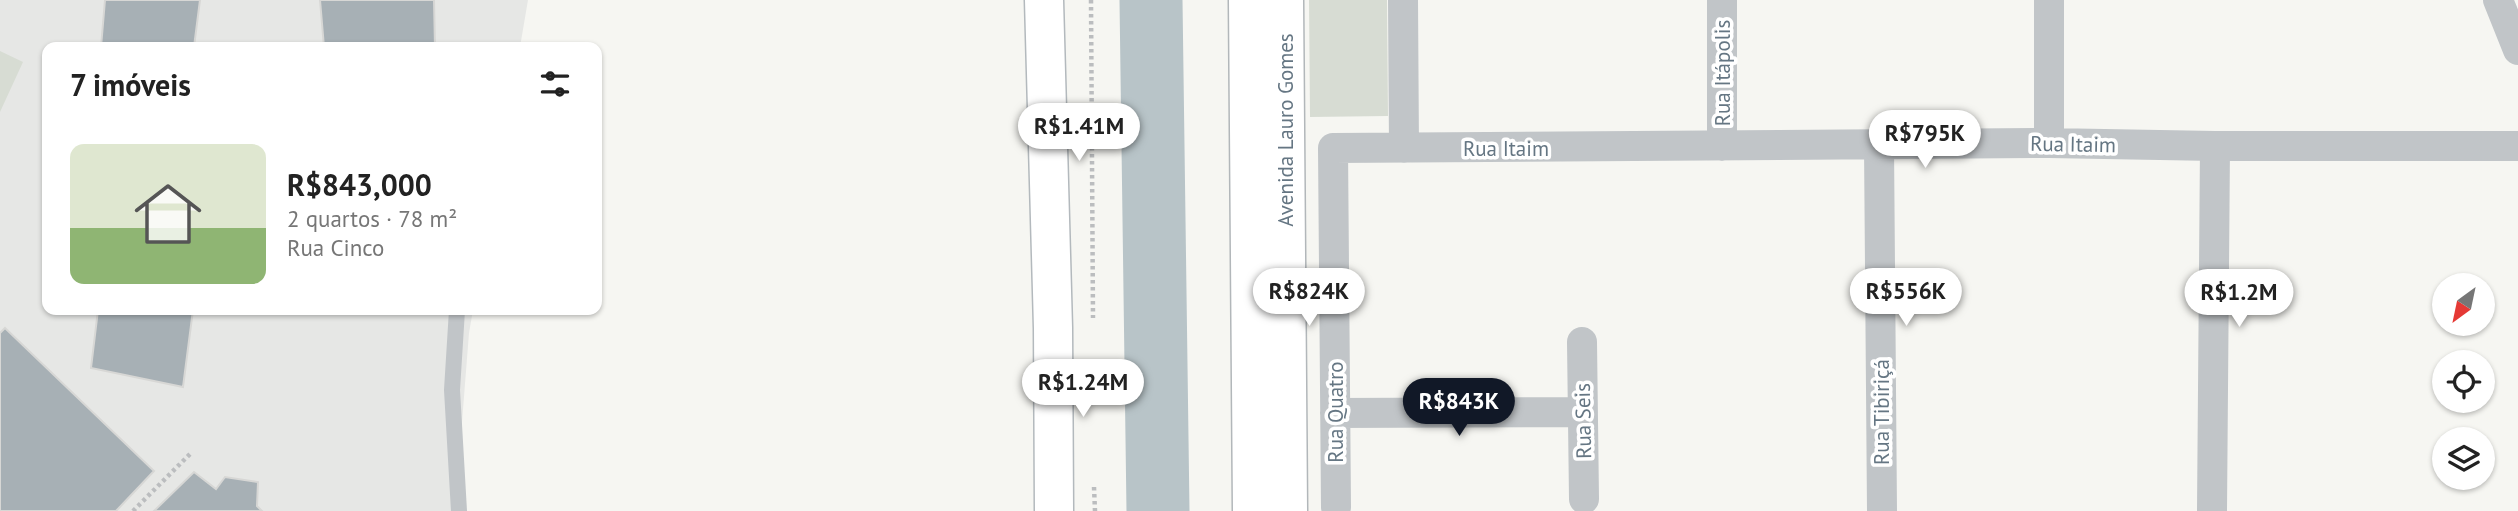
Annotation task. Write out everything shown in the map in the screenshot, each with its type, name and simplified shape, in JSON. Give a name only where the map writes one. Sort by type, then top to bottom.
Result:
[{"type":"main road","points":[[1044,0],[1053,328],[1054,511]]},
{"type":"main road","name":"Avenida Lauro Gomes","points":[[1248,0],[1252,511]]},
{"type":"main road","name":"Avenida Lauro Gomes","points":[[1284,0],[1288,511]]},
{"type":"street","points":[[1403,0],[1404,148]]},
{"type":"street","name":"Rua Itápolis","points":[[1722,0],[1722,146]]},
{"type":"street","points":[[2049,0],[2049,143]]},
{"type":"street","points":[[2498,0],[2518,50]]},
{"type":"street","name":"Rua Itaim","points":[[1333,148],[2049,143],[2518,146]]},
{"type":"street","name":"Rua Tibiriçá","points":[[1879,145],[1882,511]]},
{"type":"street","points":[[2212,511],[2215,146]]},
{"type":"street","name":"Rua Quatro","points":[[1333,148],[1336,508]]},
{"type":"street","name":"Rua Seis","points":[[1582,342],[1584,499]]},
{"type":"street","points":[[1335,413],[1582,412]]},
{"type":"lane","points":[[457,315],[452,390],[459,511]]},
{"type":"path","points":[[1091,0],[1093,332]]},
{"type":"path","points":[[133,511],[192,452]]},
{"type":"path","points":[[1094,485],[1095,511]]},
{"type":"shaded area","points":[[0,0],[528,0],[521,42],[42,42],[42,315],[472,315],[455,511],[0,511]]},
{"type":"shaded area","points":[[1309,0],[1387,0],[1388,116],[1310,117]]},
{"type":"shaded area","points":[[0,51],[23,62],[0,112]]},
{"type":"building","points":[[105,0],[200,0],[195,42],[101,42]]},
{"type":"building","points":[[320,0],[434,0],[435,42],[324,42]]},
{"type":"building","points":[[97,315],[192,315],[183,387],[91,368]]},
{"type":"building","points":[[5,328],[154,471],[116,511],[0,511],[0,333]]},
{"type":"building","points":[[194,472],[216,489],[225,477],[258,482],[257,506],[262,511],[154,511]]},
{"type":"waterway","points":[[1151,0],[1158,511]]}]
